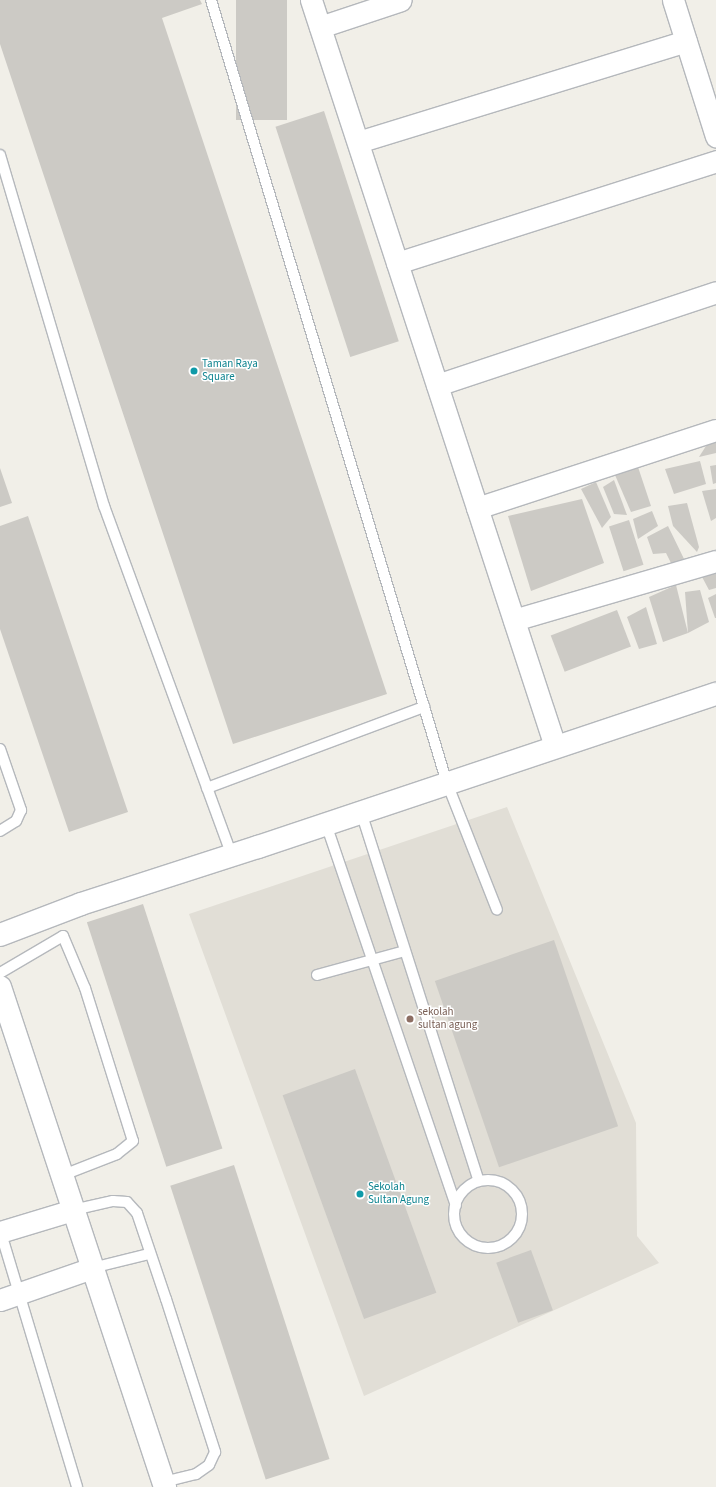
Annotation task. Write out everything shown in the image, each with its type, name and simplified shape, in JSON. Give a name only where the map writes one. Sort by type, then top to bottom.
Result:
[{"type":"street","points":[[311,0],[555,746]]},
{"type":"street","points":[[320,27],[401,0]]},
{"type":"street","points":[[673,0],[716,136]]},
{"type":"street","points":[[358,142],[686,41]]},
{"type":"street","points":[[398,263],[716,161]]},
{"type":"street","points":[[437,385],[716,292]]},
{"type":"street","points":[[477,508],[716,430]]},
{"type":"street","points":[[514,620],[716,561]]},
{"type":"street","points":[[0,935],[81,904],[232,856],[555,746],[716,694]]},
{"type":"street","points":[[0,987],[164,1485]]},
{"type":"street","points":[[0,1231],[73,1210]]},
{"type":"street","points":[[0,1300],[92,1268]]},
{"type":"lane","points":[[211,0],[447,783],[497,910]]},
{"type":"lane","points":[[0,155],[104,506],[232,856]]},
{"type":"lane","points":[[207,788],[424,706]]},
{"type":"lane","points":[[0,749],[21,810],[16,821],[0,831]]},
{"type":"lane","points":[[361,812],[479,1181]]},
{"type":"lane","points":[[326,824],[456,1205],[457,1227],[472,1244],[494,1248],[514,1238],[522,1218],[518,1197],[511,1188],[501,1183],[479,1181],[461,1194],[456,1205]]},
{"type":"lane","points":[[0,973],[63,936],[85,988],[133,1141],[117,1154],[63,1175]]},
{"type":"lane","points":[[316,975],[373,962],[405,951]]},
{"type":"lane","points":[[73,1210],[113,1201],[127,1202],[137,1213],[149,1254],[215,1452],[209,1465],[196,1474],[164,1485]]},
{"type":"lane","points":[[0,1231],[20,1293],[77,1487]]},
{"type":"lane","points":[[92,1268],[149,1254]]},
{"type":"shaded area","name":"sekolah sultan agung","points":[[507,807],[636,1123],[637,1236],[659,1263],[364,1396],[189,914]]},
{"type":"building","name":"Taman Raya Square","points":[[0,0],[200,0],[202,4],[162,18],[387,694],[233,744],[0,44]]},
{"type":"building","points":[[236,0],[287,0],[287,120],[236,120]]},
{"type":"building","points":[[324,111],[399,341],[350,357],[275,127]]},
{"type":"building","points":[[716,437],[716,453],[699,457],[711,438]]},
{"type":"building","points":[[700,461],[706,484],[674,494],[665,469]]},
{"type":"building","points":[[716,465],[716,483],[713,484],[710,466]]},
{"type":"building","points":[[638,467],[651,506],[631,512],[615,475]]},
{"type":"building","points":[[0,468],[12,503],[0,507]]},
{"type":"building","points":[[614,480],[627,515],[614,514],[603,487]]},
{"type":"building","points":[[596,482],[611,517],[602,528],[581,489]]},
{"type":"building","points":[[716,489],[716,518],[711,521],[702,491]]},
{"type":"building","points":[[582,499],[604,563],[531,591],[508,516]]},
{"type":"building","points":[[687,503],[699,547],[697,552],[673,526],[668,506]]},
{"type":"building","points":[[652,511],[658,526],[638,539],[633,519]]},
{"type":"building","points":[[28,516],[128,812],[69,832],[0,629],[0,526]]},
{"type":"building","points":[[629,520],[644,565],[624,571],[609,526]]},
{"type":"building","points":[[668,526],[686,563],[673,567],[666,553],[653,554],[647,537]]},
{"type":"building","points":[[716,574],[716,588],[709,590],[701,575]]},
{"type":"building","points":[[676,585],[688,633],[663,642],[649,597]]},
{"type":"building","points":[[700,590],[709,622],[688,633],[685,592]]},
{"type":"building","points":[[716,594],[716,618],[715,618],[708,598]]},
{"type":"building","points":[[646,607],[657,644],[639,649],[627,617]]},
{"type":"building","points":[[617,610],[631,646],[565,672],[551,635]]},
{"type":"building","points":[[143,904],[222,1148],[166,1167],[87,922]]},
{"type":"building","points":[[554,940],[618,1126],[499,1167],[435,981]]},
{"type":"building","name":"Sekolah Sultan Agung","points":[[355,1069],[436,1293],[364,1319],[283,1095]]},
{"type":"building","points":[[234,1165],[329,1459],[266,1480],[170,1186]]},
{"type":"building","points":[[531,1250],[553,1310],[518,1323],[496,1263]]},
{"type":"place","name":"Taman Raya Square","points":[[194,371]]},
{"type":"place","name":"sekolah sultan agung","points":[[410,1019]]},
{"type":"place","name":"Sekolah Sultan Agung","points":[[360,1194]]}]
